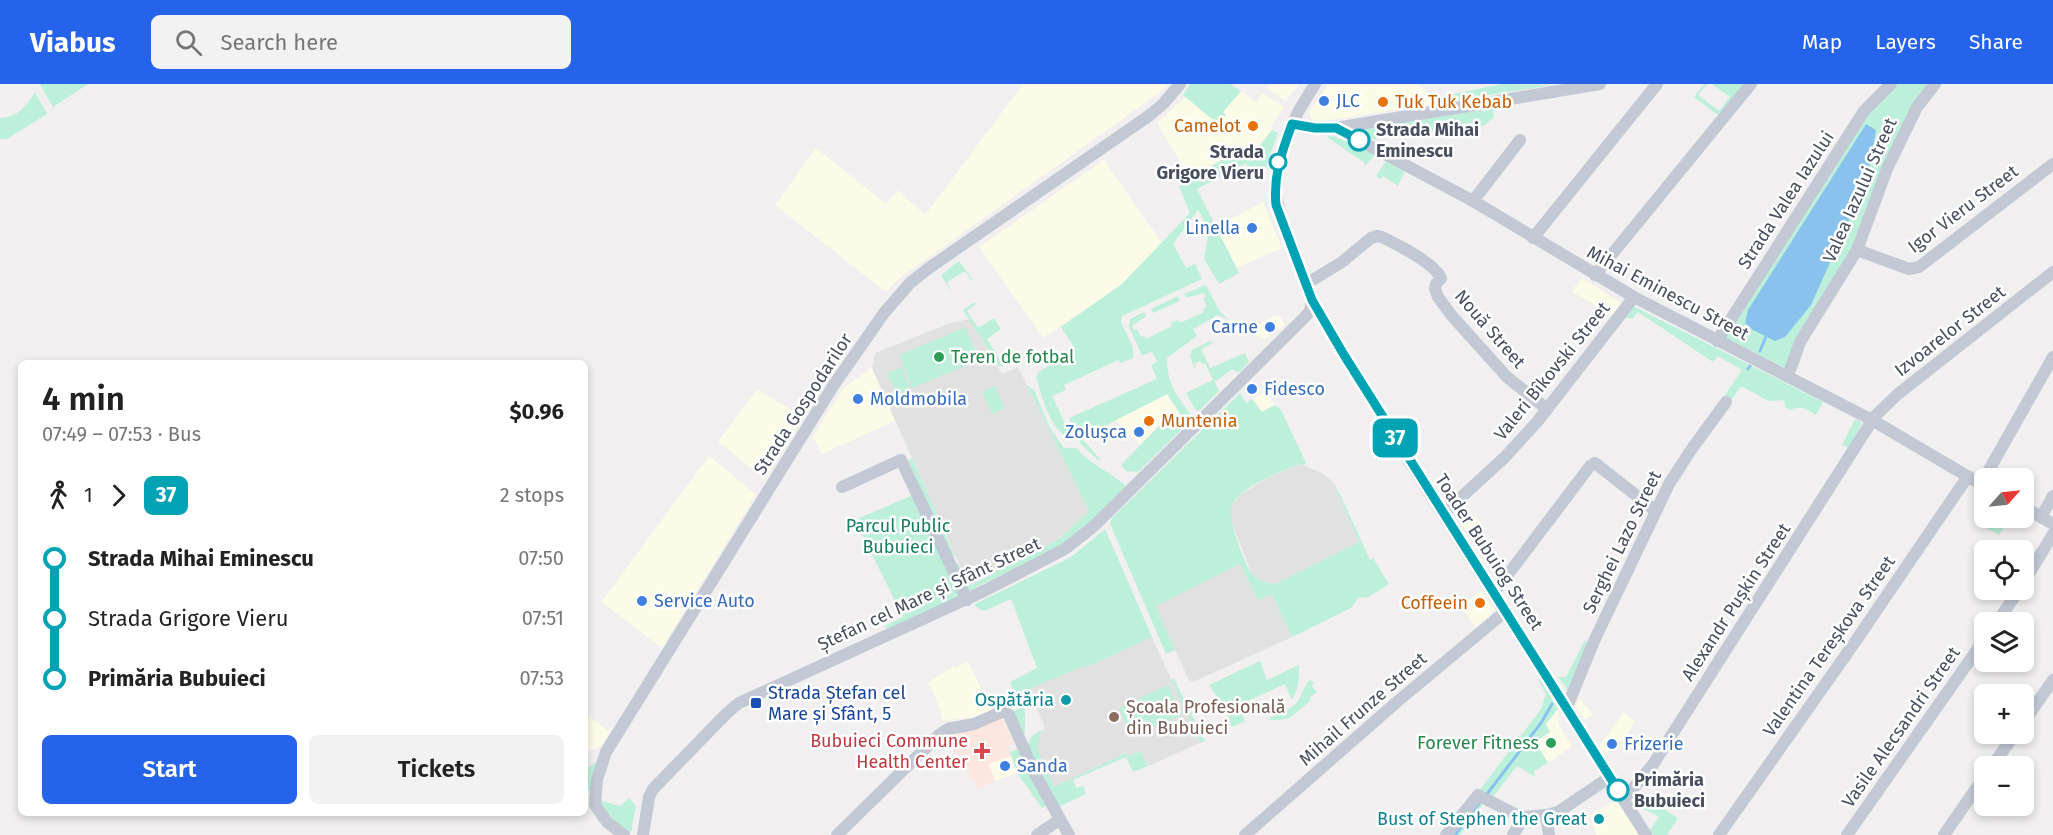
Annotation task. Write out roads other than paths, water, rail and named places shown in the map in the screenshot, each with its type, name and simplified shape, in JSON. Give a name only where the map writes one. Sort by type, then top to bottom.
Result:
[{"type":"street","name":"Strada Gospodarilor","points":[[624,835],[607,822],[595,805],[597,780],[606,752],[833,386],[884,313],[910,283],[929,268],[1150,115],[1180,84]]},
{"type":"street","name":"Toader Bubuiog Street","points":[[1315,84],[1292,124],[1278,162],[1275,189],[1281,219],[1312,300],[1353,371],[1646,835]]},
{"type":"street","points":[[1292,124],[1315,128],[1336,128],[1568,86],[1600,84]]},
{"type":"street","points":[[1533,238],[1657,84]]},
{"type":"street","points":[[1595,275],[1751,84]]},
{"type":"street","name":"Strada Valea Iazului","points":[[1717,341],[1864,111],[1891,84]]},
{"type":"street","name":"Valea Iazului Street","points":[[1787,376],[1800,342],[1857,250],[1887,169],[1917,107],[1935,84]]},
{"type":"street","name":"Mihai Eminescu Street","points":[[1336,128],[1473,201],[1634,297],[1872,420],[1974,480]]},
{"type":"street","points":[[1473,201],[1520,140]]},
{"type":"street","name":"Igor Vieru Street","points":[[1857,250],[1909,269],[1920,267],[2053,164]]},
{"type":"street","name":"Nouă Street","points":[[1306,284],[1342,262],[1371,238],[1382,237],[1412,254],[1438,273],[1441,278],[1435,289],[1452,316],[1507,377],[1547,409]]},
{"type":"street","name":"Izvoarelor Street","points":[[1872,420],[1898,394],[2053,272]]},
{"type":"street","name":"Valeri Bîkovski Street","points":[[1443,514],[1505,457],[1537,422],[1634,297]]},
{"type":"street","name":"Ștefan cel Mare și Sfânt Street","points":[[643,835],[649,798],[653,789],[736,705],[966,600],[1056,554],[1080,538],[1305,317],[1310,311],[1312,300]]},
{"type":"street","points":[[1992,468],[2053,357]]},
{"type":"street","name":"Serghei Lazo Street","points":[[1567,707],[1594,641],[1669,484],[1726,402]]},
{"type":"street","name":"Alexandr Pușkin Street","points":[[1624,799],[1652,766],[1872,420]]},
{"type":"street","points":[[842,488],[901,460],[966,600]]},
{"type":"street","points":[[1494,592],[1594,463],[1656,511]]},
{"type":"street","name":"Valentina Tereșkova Street","points":[[1719,835],[1968,476]]},
{"type":"street","points":[[2041,517],[2053,496]]},
{"type":"street","points":[[2034,513],[2053,524]]},
{"type":"street","points":[[2034,565],[2053,534]]},
{"type":"street","name":"Mihail Frunze Street","points":[[1245,835],[1398,701],[1506,612]]},
{"type":"street","name":"Vasile Alecsandri Street","points":[[1847,835],[1974,654]]},
{"type":"street","points":[[2034,708],[2053,680]]},
{"type":"street","points":[[837,835],[939,735],[948,729],[974,724],[1004,711],[1009,716],[1057,817],[1069,835]]},
{"type":"street","points":[[1446,835],[1479,795],[1517,815],[1524,817],[1546,815],[1568,807],[1610,777]]},
{"type":"street","points":[[1944,835],[1974,792]]},
{"type":"street","points":[[1546,815],[1549,835]]},
{"type":"street","points":[[1037,835],[1057,817]]},
{"type":"street","points":[[1513,835],[1524,817]]},
{"type":"water","points":[[1866,124],[1876,130],[1867,180],[1811,305],[1785,337],[1775,341],[1753,330],[1745,323],[1748,310]]},
{"type":"waterway","points":[[1760,351],[1767,334]]},
{"type":"waterway","points":[[1487,794],[1541,723],[1552,704]]},
{"type":"waterway","points":[[1455,835],[1480,802]]},
{"type":"place","name":"JLC","points":[[1324,101]]},
{"type":"place","name":"Tuk Tuk Kebab","points":[[1383,102]]},
{"type":"place","name":"Camelot","points":[[1253,126]]},
{"type":"place","name":"Strada Mihai Eminescu","points":[[1359,140]]},
{"type":"place","name":"Strada Grigore Vieru","points":[[1278,162]]},
{"type":"place","name":"Linella","points":[[1252,228]]},
{"type":"place","name":"Carne","points":[[1270,327]]},
{"type":"place","name":"Teren de fotbal","points":[[939,357]]},
{"type":"place","name":"Fidesco","points":[[1252,389]]},
{"type":"place","name":"Moldmobila","points":[[858,399]]},
{"type":"place","name":"Muntenia","points":[[1149,421]]},
{"type":"place","name":"Zolușca","points":[[1139,432]]},
{"type":"place","name":"Service Auto","points":[[642,601]]},
{"type":"place","name":"Coffeein","points":[[1480,603]]},
{"type":"place","name":"Ospătăria","points":[[1066,700]]},
{"type":"place","name":"Strada Ștefan cel Mare și Sfânt, 5","points":[[756,703]]},
{"type":"place","name":"Școala Profesională din Bubuieci","points":[[1114,717]]},
{"type":"place","name":"Forever Fitness","points":[[1551,743]]},
{"type":"place","name":"Frizerie","points":[[1612,744]]},
{"type":"place","name":"Bubuieci Commune Health Center","points":[[982,751]]},
{"type":"place","name":"Sanda","points":[[1005,766]]},
{"type":"place","name":"Primăria Bubuieci","points":[[1618,790]]},
{"type":"place","name":"Bust of Stephen the Great","points":[[1599,819]]},
{"type":"park label","name":"Parcul Public Bubuieci","points":[[898,536]]}]
